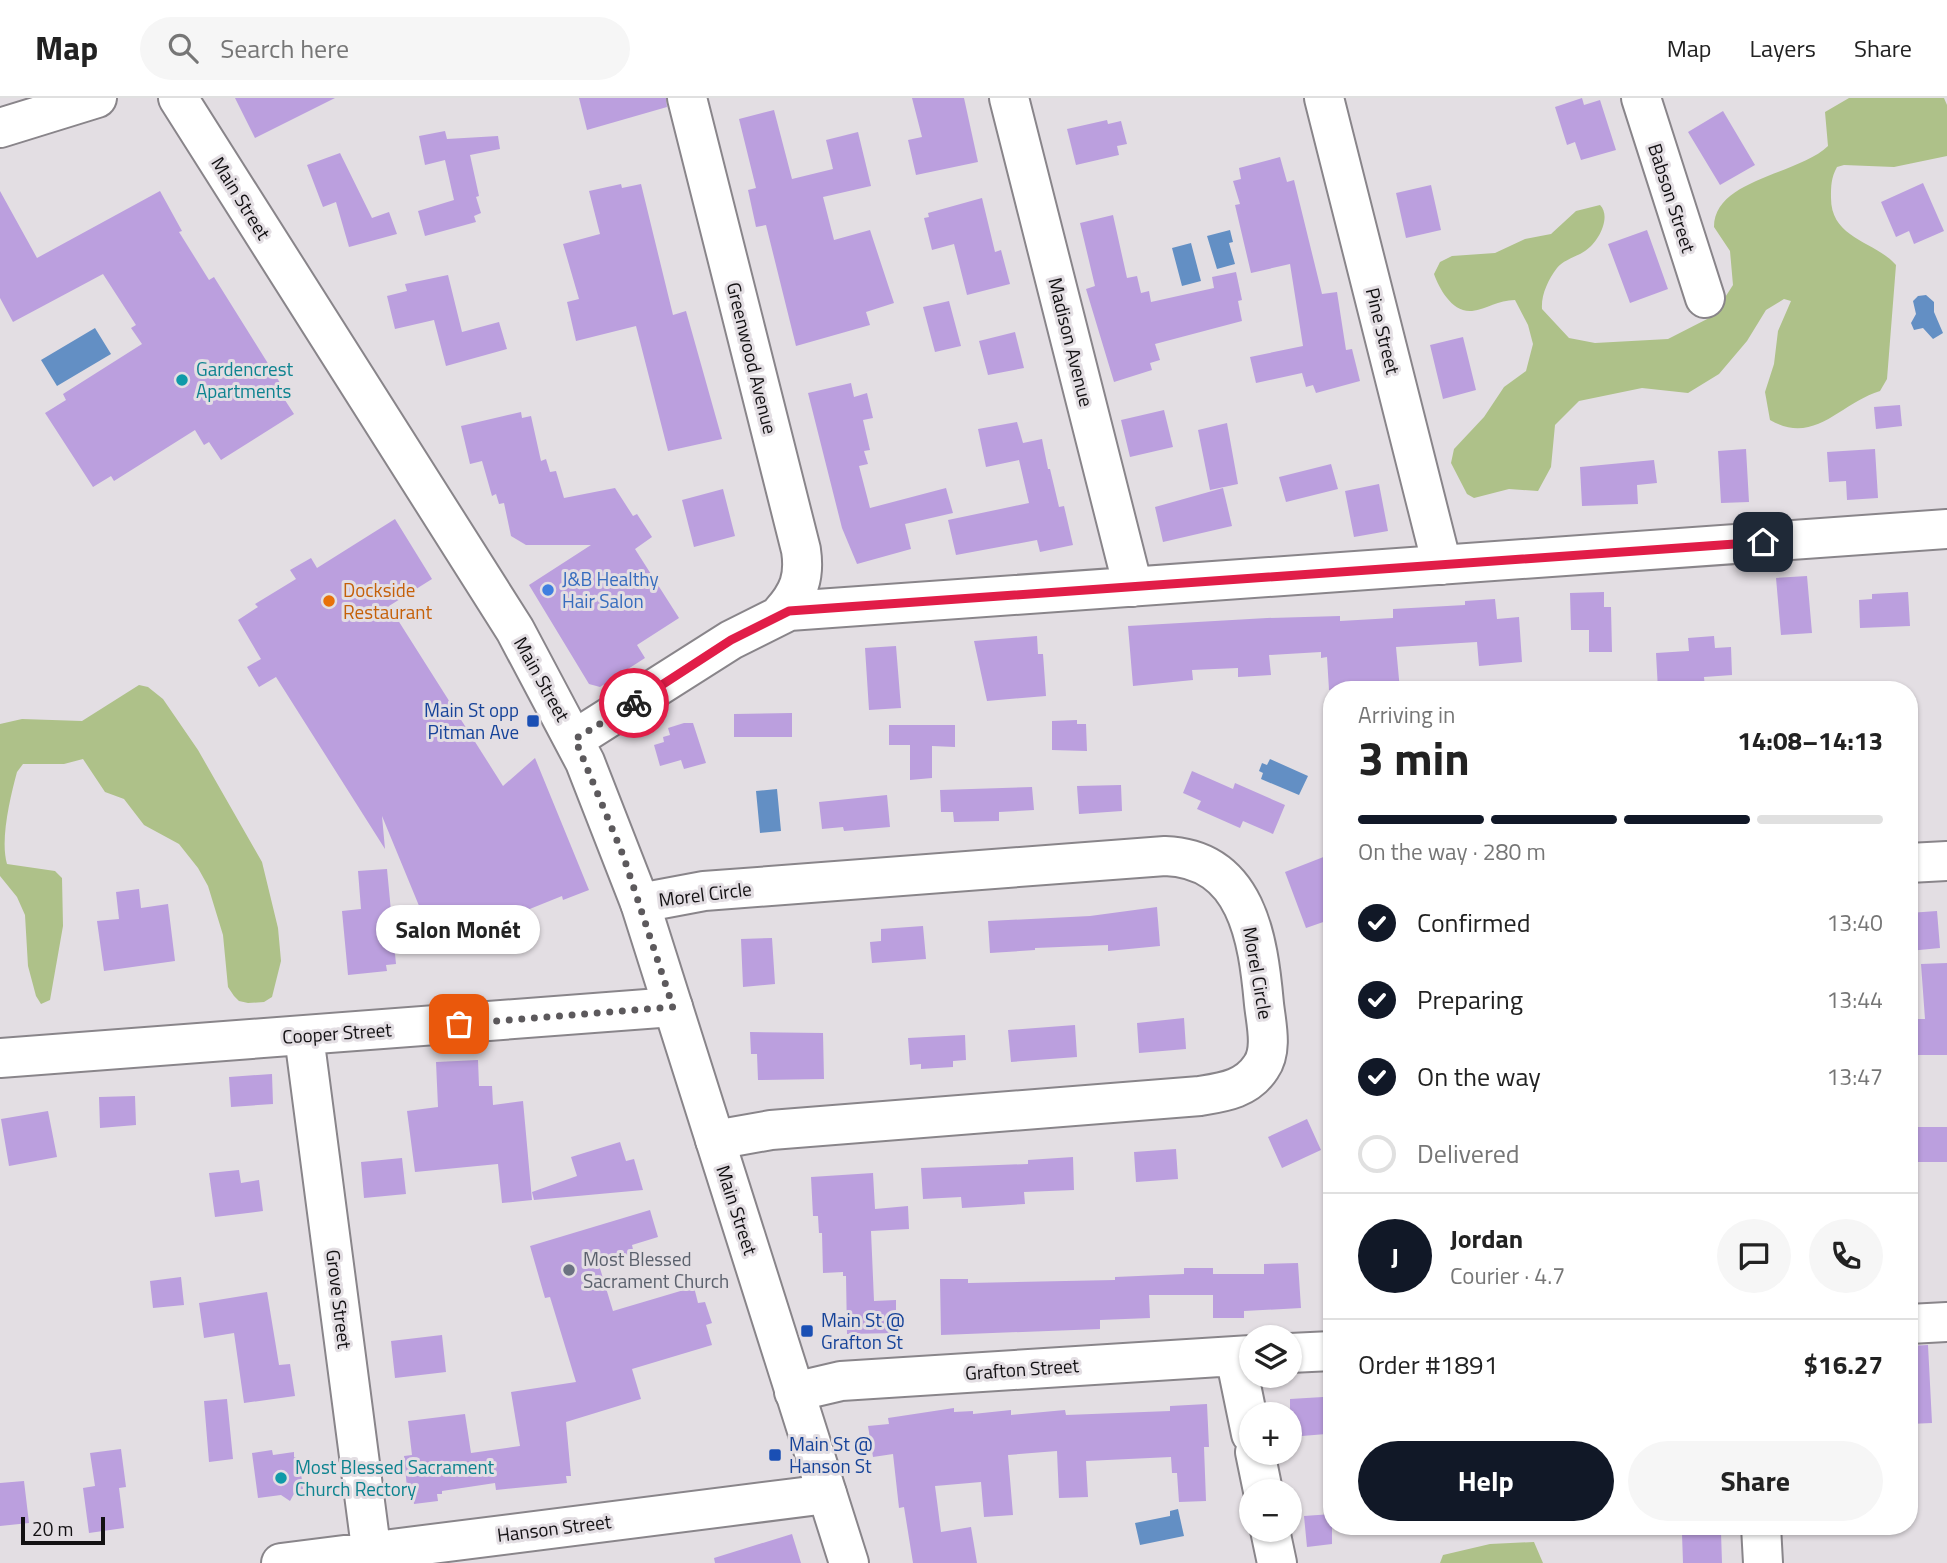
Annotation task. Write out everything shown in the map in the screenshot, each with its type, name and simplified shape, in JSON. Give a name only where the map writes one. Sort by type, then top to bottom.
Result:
[{"type":"street","points":[[0,128],[97,98]]},
{"type":"street","name":"Main Street","points":[[178,98],[515,630],[575,739],[640,903],[849,1563]]},
{"type":"street","name":"Greenwood Avenue","points":[[687,98],[801,550],[803,572],[799,589],[780,612]]},
{"type":"street","name":"Madison Avenue","points":[[1009,98],[1133,587]]},
{"type":"street","name":"Pine Street","points":[[1324,98],[1442,565]]},
{"type":"street","name":"Babson Street","points":[[1641,98],[1705,298]]},
{"type":"street","points":[[575,739],[780,612],[1947,530]]},
{"type":"street","name":"Morel Circle","points":[[640,903],[704,891],[1165,856],[1187,857],[1216,870],[1236,893],[1249,920],[1262,976],[1268,1041],[1263,1064],[1241,1086],[1200,1096],[771,1130],[715,1140]]},
{"type":"street","points":[[1918,863],[1947,861]]},
{"type":"street","name":"Cooper Street","points":[[0,1058],[673,1007]]},
{"type":"street","name":"Grove Street","points":[[304,1036],[372,1557]]},
{"type":"street","points":[[1918,1324],[1947,1322]]},
{"type":"street","points":[[1302,1352],[1323,1351]]},
{"type":"street","name":"Grafton Street","points":[[794,1392],[841,1381],[1239,1355]]},
{"type":"street","name":"Hanson Street","points":[[281,1563],[372,1557],[827,1494]]},
{"type":"street","points":[[1761,1535],[1763,1563]]},
{"type":"street","points":[[1273,1542],[1277,1563]]},
{"type":"green space","points":[[1849,98],[1944,98],[1947,105],[1947,156],[1894,167],[1844,165],[1837,167],[1832,178],[1831,198],[1838,222],[1846,231],[1896,265],[1887,379],[1880,391],[1814,425],[1786,427],[1770,420],[1765,392],[1774,364],[1778,331],[1791,301],[1784,299],[1766,310],[1747,341],[1719,374],[1688,393],[1642,388],[1579,401],[1555,425],[1551,467],[1538,491],[1509,489],[1474,498],[1467,494],[1451,463],[1454,449],[1484,417],[1504,387],[1526,371],[1533,344],[1528,325],[1515,300],[1472,311],[1465,311],[1453,304],[1439,286],[1434,274],[1440,262],[1452,256],[1495,253],[1525,239],[1551,234],[1576,211],[1600,205],[1605,216],[1599,236],[1585,251],[1557,268],[1546,288],[1542,309],[1569,338],[1595,343],[1668,339],[1713,316],[1733,285],[1730,251],[1714,227],[1718,211],[1728,198],[1742,188],[1798,164],[1828,146],[1825,112]]},
{"type":"green space","points":[[139,685],[148,687],[163,699],[198,750],[262,862],[278,928],[281,961],[272,997],[264,1002],[239,1001],[228,987],[223,935],[208,886],[198,868],[179,844],[144,825],[124,799],[105,792],[83,759],[64,764],[23,764],[17,772],[9,806],[5,831],[7,864],[55,871],[62,878],[63,926],[50,1000],[41,1004],[36,996],[28,966],[25,915],[17,897],[0,876],[0,724],[22,719],[82,721]]},
{"type":"green space","points":[[1534,1542],[1543,1563],[1440,1563],[1443,1555],[1490,1544]]},
{"type":"water","points":[[1230,230],[1233,242],[1229,243],[1235,264],[1217,269],[1207,236]]},
{"type":"water","points":[[1191,243],[1201,281],[1182,286],[1172,248]]},
{"type":"water","points":[[1926,295],[1934,302],[1934,312],[1943,333],[1933,339],[1923,328],[1914,330],[1911,323],[1916,314],[1913,301],[1918,296]]},
{"type":"water","points":[[95,328],[111,354],[57,386],[41,360]]},
{"type":"water","points":[[1270,759],[1308,776],[1299,795],[1261,779],[1263,773],[1259,771],[1262,763],[1267,765]]},
{"type":"water","points":[[777,789],[781,831],[760,833],[756,791]]},
{"type":"water","points":[[1178,1509],[1184,1536],[1140,1545],[1135,1523],[1170,1516],[1170,1511]]},
{"type":"building","points":[[235,98],[335,98],[255,138]]},
{"type":"building","points":[[579,98],[666,98],[667,107],[587,130]]},
{"type":"building","points":[[912,98],[964,98],[978,162],[916,175],[908,140],[922,137]]},
{"type":"building","points":[[1582,98],[1584,105],[1600,100],[1616,150],[1581,160],[1575,142],[1567,145],[1555,107]]},
{"type":"building","points":[[774,110],[792,179],[833,169],[826,140],[858,132],[871,186],[823,197],[834,240],[870,230],[894,303],[866,312],[870,325],[796,346],[766,225],[756,227],[748,190],[756,188],[739,119]]},
{"type":"building","points":[[1723,111],[1755,165],[1720,185],[1688,132]]},
{"type":"building","points":[[1107,120],[1108,124],[1121,121],[1127,144],[1117,146],[1119,155],[1076,165],[1067,129]]},
{"type":"building","points":[[445,131],[447,139],[498,136],[500,149],[470,155],[481,213],[474,216],[476,222],[425,236],[418,211],[454,200],[445,160],[425,165],[419,136]]},
{"type":"building","points":[[340,153],[372,218],[389,212],[397,234],[349,247],[336,202],[323,207],[307,165]]},
{"type":"building","points":[[1280,157],[1287,182],[1294,180],[1322,294],[1337,292],[1346,350],[1352,349],[1360,381],[1316,393],[1313,385],[1306,387],[1302,373],[1256,383],[1250,357],[1303,346],[1290,264],[1251,273],[1235,205],[1240,204],[1233,181],[1241,179],[1239,168]]},
{"type":"building","points":[[1923,183],[1944,231],[1914,244],[1909,231],[1896,237],[1881,202]]},
{"type":"building","points":[[621,184],[622,188],[641,184],[673,315],[686,311],[722,439],[668,451],[636,326],[576,341],[567,302],[579,299],[563,244],[600,234],[589,191]]},
{"type":"building","points":[[1431,185],[1441,230],[1406,238],[1396,193]]},
{"type":"building","name":"Gardencrest Apartments","points":[[0,191],[37,258],[160,191],[182,231],[179,232],[209,280],[214,277],[287,394],[283,397],[294,414],[221,460],[209,442],[204,445],[195,430],[114,481],[111,476],[93,487],[45,413],[66,400],[63,394],[142,344],[131,328],[136,325],[103,274],[13,322],[0,298]]},
{"type":"building","points":[[982,198],[995,252],[1001,250],[1010,284],[967,295],[954,244],[932,250],[924,218],[929,217],[928,213]]},
{"type":"building","points":[[1113,215],[1127,278],[1137,276],[1141,293],[1149,291],[1151,302],[1214,288],[1212,277],[1236,272],[1242,300],[1238,301],[1242,321],[1155,344],[1160,360],[1150,363],[1152,370],[1114,382],[1086,289],[1095,286],[1080,223]]},
{"type":"building","points":[[1647,230],[1668,289],[1630,303],[1608,244]]},
{"type":"building","points":[[448,275],[462,332],[499,322],[507,349],[446,366],[434,320],[395,329],[387,296],[407,291],[405,284]]},
{"type":"building","points":[[949,301],[961,346],[935,352],[923,307]]},
{"type":"building","points":[[1015,332],[1024,368],[988,375],[979,341]]},
{"type":"building","points":[[1463,337],[1476,390],[1443,399],[1430,345]]},
{"type":"building","points":[[851,383],[854,397],[867,393],[873,418],[863,420],[870,450],[864,451],[868,464],[859,466],[870,508],[946,488],[953,513],[905,524],[911,549],[857,564],[842,528],[808,393]]},
{"type":"building","points":[[1900,405],[1902,426],[1876,429],[1874,407]]},
{"type":"building","points":[[1164,410],[1173,447],[1130,457],[1121,420]]},
{"type":"building","points":[[521,412],[522,418],[531,416],[541,461],[546,459],[550,472],[556,471],[564,498],[615,488],[633,516],[637,514],[652,537],[635,549],[679,618],[637,645],[645,658],[600,687],[589,684],[529,585],[591,545],[526,545],[511,536],[504,503],[499,504],[496,494],[492,496],[482,461],[470,464],[461,426]]},
{"type":"building","points":[[1017,422],[1023,443],[1042,439],[1059,507],[1064,506],[1073,545],[1040,552],[1037,540],[956,555],[948,520],[1029,503],[1019,460],[986,467],[978,429]]},
{"type":"building","points":[[1227,423],[1238,484],[1210,490],[1198,430]]},
{"type":"building","points":[[1746,449],[1749,502],[1721,503],[1718,451]]},
{"type":"building","points":[[1875,449],[1878,498],[1847,500],[1846,481],[1829,482],[1827,452]]},
{"type":"building","points":[[1654,460],[1657,483],[1637,485],[1638,504],[1582,506],[1580,467]]},
{"type":"building","points":[[1331,464],[1338,489],[1286,502],[1279,477]]},
{"type":"building","points":[[1379,484],[1388,531],[1354,537],[1345,491]]},
{"type":"building","points":[[1223,488],[1232,526],[1163,542],[1155,507]]},
{"type":"building","points":[[723,489],[735,536],[694,547],[682,500]]},
{"type":"building","points":[[395,519],[432,579],[389,606],[503,786],[535,758],[589,890],[563,900],[562,896],[436,947],[382,816],[385,849],[276,677],[259,687],[247,667],[261,659],[238,620],[258,607],[255,604],[296,579],[290,570],[311,558],[317,568]]},
{"type":"building","points":[[1807,576],[1812,633],[1781,635],[1776,578]]},
{"type":"building","points":[[1604,592],[1604,607],[1611,607],[1612,652],[1589,652],[1589,630],[1571,630],[1570,593]]},
{"type":"building","points":[[1908,592],[1910,626],[1860,628],[1859,600],[1872,599],[1872,594]]},
{"type":"building","points":[[1495,599],[1497,619],[1519,617],[1522,662],[1479,666],[1477,642],[1396,647],[1399,681],[1328,681],[1327,657],[1321,658],[1321,652],[1269,655],[1271,675],[1238,677],[1238,668],[1192,670],[1193,680],[1133,686],[1128,626],[1267,618],[1340,616],[1340,621],[1393,618],[1393,609],[1465,605],[1465,601]]},
{"type":"building","points":[[1037,636],[1038,654],[1043,654],[1046,696],[987,701],[974,641]]},
{"type":"building","points":[[1714,636],[1715,648],[1731,647],[1732,675],[1704,677],[1704,681],[1658,681],[1656,653],[1689,651],[1688,638]]},
{"type":"building","points":[[896,646],[901,708],[869,710],[865,648]]},
{"type":"building","points":[[792,713],[792,737],[734,737],[734,714]]},
{"type":"building","points":[[1077,720],[1077,724],[1086,724],[1087,751],[1052,750],[1052,721]]},
{"type":"building","points":[[693,723],[706,763],[684,769],[681,760],[660,766],[654,745],[664,742],[663,737],[670,735],[668,728]]},
{"type":"building","points":[[889,725],[955,725],[955,747],[932,746],[932,778],[910,780],[910,745],[889,745]]},
{"type":"building","points":[[1192,771],[1233,789],[1235,783],[1285,805],[1273,834],[1243,821],[1240,828],[1197,809],[1201,801],[1183,793]]},
{"type":"building","points":[[1121,785],[1122,811],[1079,814],[1077,786]]},
{"type":"building","points":[[1032,787],[1034,810],[999,812],[999,821],[954,822],[953,812],[941,812],[940,790]]},
{"type":"building","points":[[887,795],[890,827],[844,831],[843,827],[822,829],[819,802]]},
{"type":"building","points":[[1323,857],[1323,922],[1306,928],[1285,872]]},
{"type":"building","points":[[387,869],[396,964],[386,965],[387,971],[348,975],[342,911],[361,909],[358,871]]},
{"type":"building","points":[[139,889],[141,908],[168,904],[175,961],[104,971],[97,921],[119,919],[116,892]]},
{"type":"building","points":[[1157,907],[1160,946],[1108,951],[1108,945],[1035,948],[990,953],[988,921],[1090,916]]},
{"type":"building","points":[[1937,911],[1940,948],[1918,950],[1918,912]]},
{"type":"building","points":[[923,926],[926,959],[872,963],[870,942],[881,941],[881,929]]},
{"type":"building","points":[[772,938],[775,984],[743,987],[741,939]]},
{"type":"building","points":[[1947,963],[1947,1055],[1918,1055],[1918,1019],[1925,1019],[1921,964]]},
{"type":"building","points":[[1184,1018],[1186,1049],[1139,1053],[1137,1023]]},
{"type":"building","points":[[1075,1025],[1077,1057],[1011,1062],[1008,1030]]},
{"type":"building","points":[[750,1032],[823,1033],[824,1079],[758,1080],[757,1054],[751,1054]]},
{"type":"building","points":[[965,1035],[966,1060],[953,1061],[953,1067],[921,1069],[921,1064],[910,1065],[908,1038]]},
{"type":"building","points":[[478,1060],[479,1086],[492,1086],[493,1105],[523,1101],[532,1200],[502,1203],[498,1164],[415,1172],[407,1111],[438,1107],[436,1062]]},
{"type":"building","points":[[272,1074],[273,1104],[231,1107],[229,1077]]},
{"type":"building","points":[[135,1096],[136,1125],[100,1128],[99,1097]]},
{"type":"building","points":[[48,1111],[57,1157],[9,1166],[1,1119]]},
{"type":"building","points":[[1307,1119],[1321,1150],[1282,1168],[1268,1137]]},
{"type":"building","points":[[1918,1127],[1947,1127],[1947,1162],[1918,1162]]},
{"type":"building","points":[[620,1142],[626,1161],[634,1159],[643,1190],[534,1200],[532,1192],[577,1176],[571,1157]]},
{"type":"building","points":[[1176,1149],[1178,1179],[1136,1182],[1134,1152]]},
{"type":"building","points":[[1073,1157],[1074,1190],[1024,1192],[1025,1204],[962,1208],[961,1197],[923,1199],[921,1168],[1028,1164],[1028,1160]]},
{"type":"building","points":[[402,1158],[406,1194],[364,1198],[361,1162]]},
{"type":"building","points":[[239,1170],[241,1183],[259,1180],[263,1211],[215,1217],[209,1173]]},
{"type":"building","points":[[873,1173],[875,1209],[908,1206],[909,1229],[871,1231],[874,1301],[896,1300],[896,1333],[847,1334],[846,1276],[843,1276],[843,1272],[823,1273],[822,1233],[819,1233],[818,1216],[813,1216],[811,1177]]},
{"type":"building","points":[[650,1210],[658,1237],[632,1245],[634,1254],[599,1265],[613,1311],[694,1287],[698,1303],[705,1302],[712,1323],[706,1325],[712,1345],[632,1369],[641,1399],[566,1422],[571,1476],[566,1476],[567,1483],[496,1490],[495,1483],[442,1491],[442,1494],[437,1494],[438,1501],[414,1504],[413,1498],[408,1499],[404,1456],[412,1455],[408,1421],[465,1414],[471,1453],[520,1446],[511,1392],[576,1382],[550,1297],[545,1298],[530,1246]]},
{"type":"building","points":[[1298,1263],[1301,1308],[1244,1311],[1244,1318],[1213,1318],[1213,1295],[1149,1295],[1150,1318],[1100,1320],[1100,1329],[941,1335],[940,1279],[968,1279],[968,1283],[1115,1280],[1115,1277],[1184,1274],[1184,1268],[1213,1268],[1213,1274],[1264,1274],[1264,1264]]},
{"type":"building","points":[[181,1277],[184,1305],[153,1308],[150,1281]]},
{"type":"building","points":[[267,1292],[279,1365],[290,1364],[295,1396],[244,1403],[234,1333],[204,1338],[199,1303]]},
{"type":"building","points":[[442,1335],[446,1372],[395,1378],[391,1341]]},
{"type":"building","points":[[1928,1345],[1932,1423],[1918,1424],[1918,1346]]},
{"type":"building","points":[[1323,1397],[1323,1434],[1302,1436],[1302,1402],[1290,1402],[1290,1399]]},
{"type":"building","points":[[227,1399],[233,1459],[209,1462],[204,1401]]},
{"type":"building","points":[[1207,1404],[1209,1447],[1204,1447],[1206,1501],[1179,1502],[1177,1473],[1172,1473],[1171,1457],[1086,1461],[1088,1497],[1059,1498],[1057,1451],[1008,1455],[1013,1515],[984,1517],[981,1482],[935,1486],[941,1532],[971,1527],[977,1563],[913,1563],[904,1507],[899,1508],[893,1454],[873,1457],[868,1426],[889,1424],[888,1418],[954,1408],[954,1412],[973,1411],[973,1414],[1011,1410],[1011,1415],[1065,1410],[1066,1415],[1170,1411],[1170,1406]]},
{"type":"building","points":[[121,1449],[126,1487],[119,1488],[124,1528],[89,1533],[83,1488],[95,1486],[90,1453]]},
{"type":"building","name":"Most Blessed Sacrament Church Rectory","points":[[272,1450],[273,1455],[294,1452],[294,1457],[299,1457],[303,1489],[296,1490],[290,1501],[281,1495],[258,1498],[252,1453]]},
{"type":"building","points":[[24,1481],[29,1523],[0,1526],[0,1483]]},
{"type":"building","points":[[1323,1515],[1323,1535],[1332,1535],[1332,1544],[1307,1547],[1304,1516]]},
{"type":"building","points":[[792,1534],[801,1563],[715,1563],[714,1558]]},
{"type":"building","points":[[1682,1535],[1721,1535],[1722,1563],[1683,1563]]},
{"type":"way so far","points":[[459,1024],[673,1007],[623,855],[575,739],[634,703]]},
{"type":"place","name":"Gardencrest Apartments","points":[[182,380]]},
{"type":"place","name":"J&B Healthy Hair Salon","points":[[548,590]]},
{"type":"place","name":"Dockside Restaurant","points":[[329,601]]},
{"type":"place","name":"Main St opp Pitman Ave","points":[[533,721]]},
{"type":"place","name":"Salon Monét","points":[[459,1024]]},
{"type":"place","name":"Most Blessed Sacrament Church","points":[[569,1270]]},
{"type":"place","name":"Main St @ Grafton St","points":[[807,1331]]},
{"type":"place","name":"Main St @ Hanson St","points":[[775,1455]]},
{"type":"place","name":"Most Blessed Sacrament Church Rectory","points":[[281,1478]]},
{"type":"route","points":[[634,703],[731,640],[780,612],[1763,542]]}]
